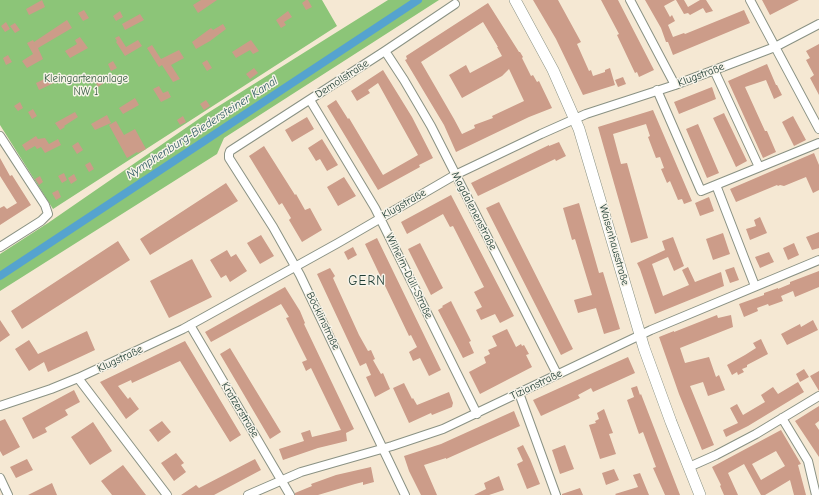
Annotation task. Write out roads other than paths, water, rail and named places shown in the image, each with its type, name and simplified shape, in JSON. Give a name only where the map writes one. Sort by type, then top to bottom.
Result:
[{"type":"street","name":"Waisenhausstraße","points":[[515,0],[553,70],[576,119],[640,335],[666,408],[700,495]]},
{"type":"street","points":[[630,0],[675,84]]},
{"type":"street","points":[[750,0],[819,129]]},
{"type":"street","name":"Demollstraße","points":[[229,154],[230,150],[310,100],[456,4]]},
{"type":"street","name":"Klugstraße","points":[[0,406],[51,389],[78,378],[190,325],[455,175],[488,158],[576,119],[775,47],[819,24]]},
{"type":"street","name":"Magdalenenstraße","points":[[385,51],[431,126],[557,374]]},
{"type":"street","points":[[714,70],[759,167]]},
{"type":"street","points":[[658,90],[701,191],[819,143]]},
{"type":"street","name":"Wilhelm-Düll-Straße","points":[[310,100],[380,218],[477,414]]},
{"type":"street","points":[[0,136],[45,205],[48,214],[42,221],[0,247]]},
{"type":"street","name":"Böcklinstraße","points":[[229,154],[229,158],[270,222],[295,266],[405,495]]},
{"type":"street","points":[[716,185],[755,286]]},
{"type":"street","name":"Tizianstraße","points":[[248,495],[281,480],[318,466],[384,449],[443,429],[640,335],[819,260]]},
{"type":"street","name":"Kratzerstraße","points":[[190,325],[290,495]]},
{"type":"street","points":[[78,378],[167,495]]},
{"type":"street","points":[[519,393],[556,495]]},
{"type":"street","points":[[689,467],[716,455],[819,396]]},
{"type":"street","points":[[782,418],[808,461],[816,495]]},
{"type":"street","points":[[0,478],[8,495]]},
{"type":"waterway","name":"Nymphenburg-Biedersteiner Kanal","points":[[0,276],[418,0]]},
{"type":"district","name":"GERN","points":[[367,281]]},
{"type":"park label","name":"Kleingartenanlage NW 1","points":[[86,85]]}]
